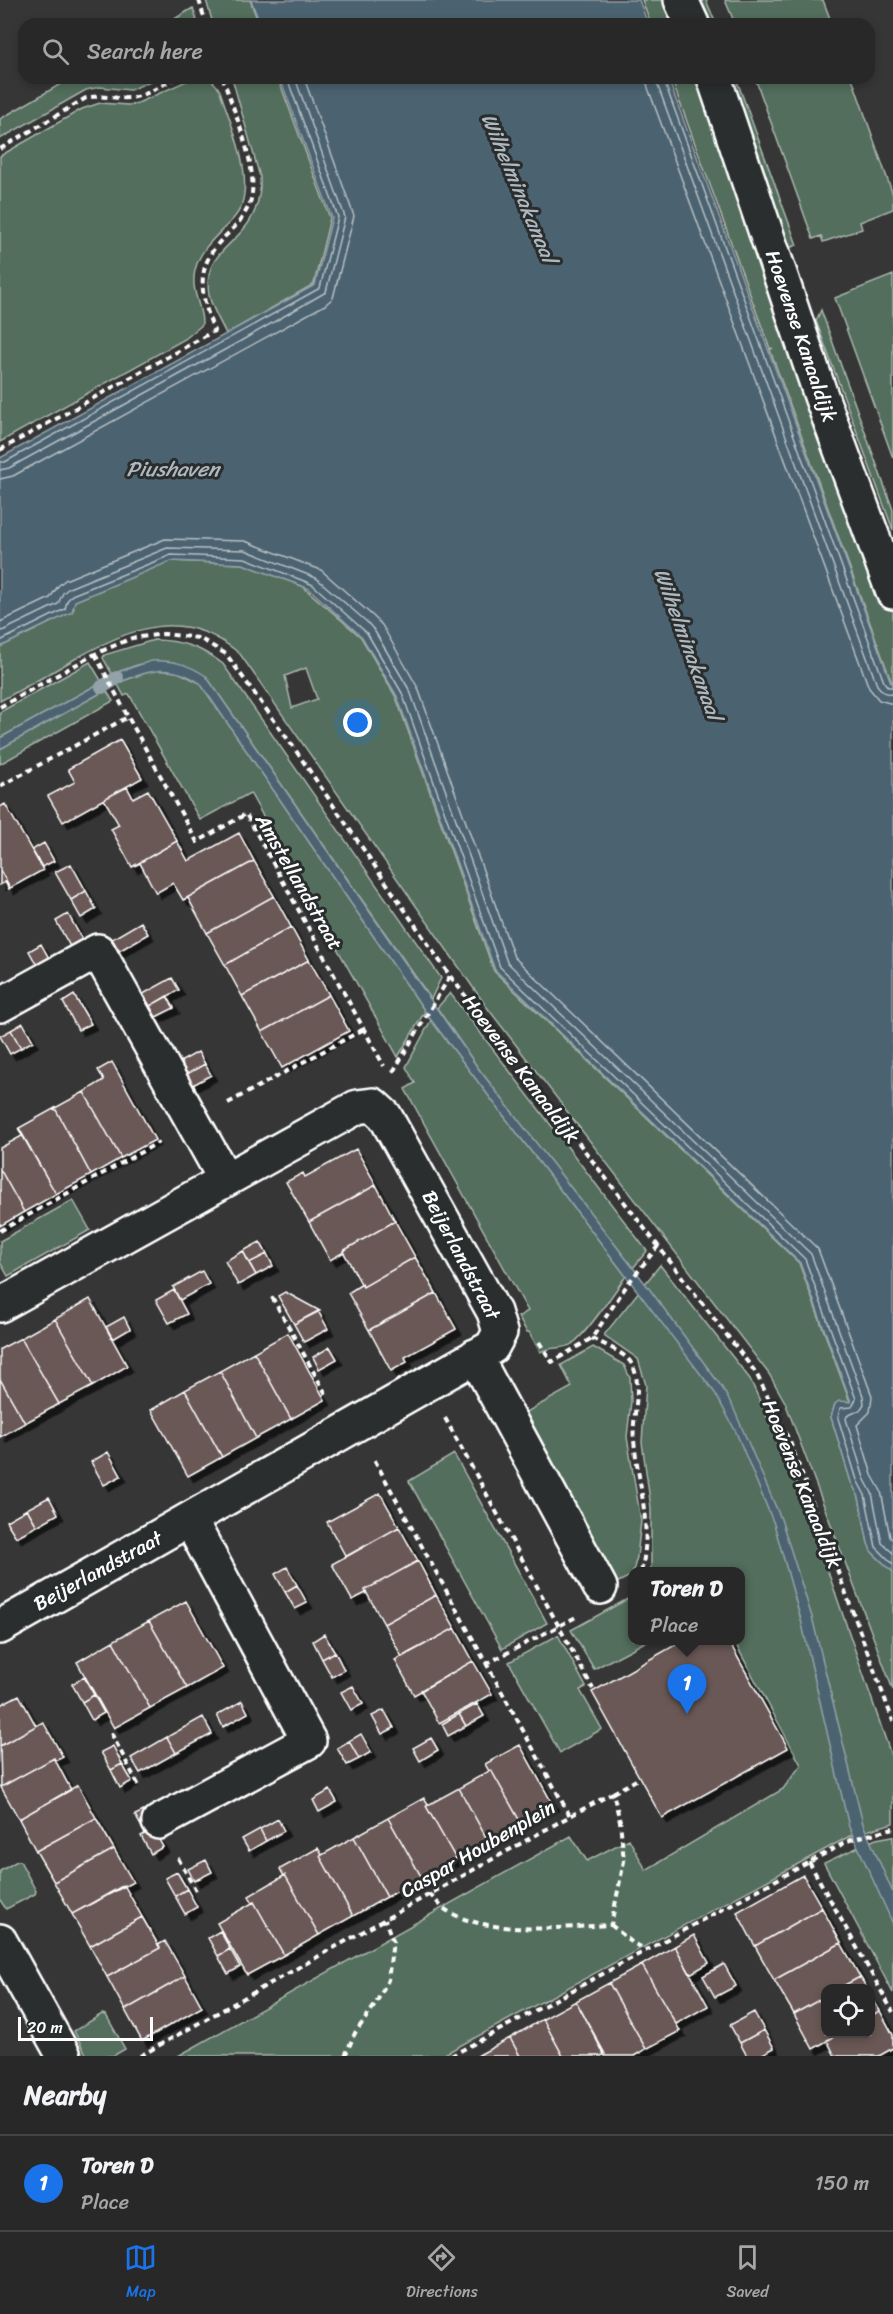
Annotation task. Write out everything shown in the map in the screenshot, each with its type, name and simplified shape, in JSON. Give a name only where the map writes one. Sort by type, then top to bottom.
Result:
[{"type":"street","points":[[681,0],[689,18]]},
{"type":"street","name":"Hoevense Kanaaldijk","points":[[716,84],[821,396],[893,592]]},
{"type":"street","points":[[0,1005],[98,951],[225,1179]]},
{"type":"street","name":"Beijerlandstraat","points":[[0,1305],[357,1107],[373,1105],[385,1116],[494,1312],[501,1332],[492,1347],[0,1627]]},
{"type":"street","points":[[475,1356],[600,1587]]},
{"type":"street","points":[[159,1822],[309,1741],[190,1520]]},
{"type":"street","points":[[0,1941],[64,2056]]},
{"type":"path","points":[[199,0],[204,18]]},
{"type":"path","points":[[0,148],[86,98],[97,95],[130,98],[164,84]]},
{"type":"path","points":[[0,450],[214,331],[203,302],[201,280],[207,258],[236,226],[248,208],[253,179],[225,84]]},
{"type":"path","name":"Hoevense Kanaaldijk","points":[[0,707],[95,654],[132,638],[164,634],[199,638],[226,654],[292,744],[450,976],[756,1373],[790,1442],[893,1720]]},
{"type":"path","points":[[0,786],[128,717],[95,654]]},
{"type":"path","name":"Amstellandstraat","points":[[128,717],[197,842],[246,814],[389,1074],[396,1070],[422,1021],[450,976]]},
{"type":"path","points":[[501,1332],[541,1342],[552,1362],[592,1338],[627,1285],[658,1246]]},
{"type":"path","name":"Caspar Houbenplein","points":[[140,2056],[570,1816],[350,1427],[272,1297]]},
{"type":"path","points":[[592,1338],[628,1359],[638,1383],[633,1437],[647,1522],[642,1567]]},
{"type":"path","points":[[427,1384],[593,1689]]},
{"type":"path","points":[[486,1664],[579,1615]]},
{"type":"path","points":[[570,1816],[636,1780]]},
{"type":"path","points":[[611,1925],[624,1861],[620,1821],[613,1793]]},
{"type":"path","points":[[451,2056],[850,1840],[893,1828]]},
{"type":"path","points":[[809,1862],[893,2012]]},
{"type":"path","points":[[429,1894],[446,1910],[470,1921],[507,1927],[611,1925],[634,1944],[646,1950]]},
{"type":"path","points":[[345,2056],[355,2033],[375,2005],[388,1980],[393,1941],[385,1920]]},
{"type":"green space","points":[[206,0],[250,0],[257,18],[211,18]]},
{"type":"green space","points":[[642,0],[667,0],[674,18],[649,18]]},
{"type":"green space","points":[[700,0],[706,0],[714,18],[707,18]]},
{"type":"green space","points":[[725,0],[823,0],[830,18],[732,18]]},
{"type":"green space","points":[[193,8],[196,18],[176,18]]},
{"type":"green space","points":[[61,84],[144,84],[130,90],[100,87],[86,90],[0,139],[0,119]]},
{"type":"green space","points":[[180,84],[216,84],[236,139],[244,175],[244,191],[241,206],[233,219],[205,248],[195,270],[194,286],[202,325],[185,339],[0,442],[0,156],[82,109],[100,103],[128,105],[138,103]]},
{"type":"green space","points":[[234,84],[280,84],[330,218],[314,284],[226,334],[209,295],[210,272],[219,255],[250,220],[258,202],[260,177]]},
{"type":"green space","points":[[673,84],[700,84],[797,355],[893,610],[893,686],[770,350],[773,348],[770,349]]},
{"type":"green space","points":[[731,84],[738,84],[797,245],[789,248]]},
{"type":"green space","points":[[757,84],[854,84],[893,195],[893,209],[860,222],[862,229],[823,242],[821,236],[813,239]]},
{"type":"green space","points":[[893,275],[893,458],[835,298]]},
{"type":"green space","points":[[821,310],[893,510],[893,530],[816,321]]},
{"type":"green space","points":[[170,561],[243,564],[302,586],[361,637],[396,697],[494,971],[799,1263],[850,1402],[835,1404],[831,1417],[851,1482],[859,1497],[868,1543],[874,1554],[893,1572],[893,1690],[785,1402],[769,1374],[486,1006],[240,654],[219,639],[198,630],[177,626],[136,631],[94,649],[0,701],[0,647],[72,612],[74,608],[72,605],[75,601]],"holes":[[[306,668],[317,699],[292,708],[285,676]]]},
{"type":"green space","points":[[154,640],[191,646],[223,664],[441,978],[431,999],[206,676],[140,664],[112,674],[103,658],[104,655]]},
{"type":"green space","points":[[90,662],[102,682],[0,738],[0,712]]},
{"type":"green space","points":[[154,670],[178,672],[200,683],[431,1020],[424,1013],[398,1057],[250,793],[200,820],[129,694],[124,696],[117,683]]},
{"type":"green space","points":[[106,690],[113,701],[0,764],[0,749]]},
{"type":"green space","points":[[450,993],[647,1251],[633,1268],[478,1068],[437,1008]]},
{"type":"green space","points":[[431,1020],[626,1276],[585,1331],[568,1346],[540,1352],[527,1332],[518,1317],[528,1311],[405,1089],[415,1083],[406,1067]]},
{"type":"green space","points":[[73,1200],[90,1230],[8,1276],[0,1262],[0,1241]]},
{"type":"green space","points":[[660,1265],[750,1379],[800,1490],[893,1761],[893,1823],[850,1836],[441,2056],[178,2056],[571,1836],[587,1861],[629,1839],[646,1870],[783,1789],[801,1765],[736,1645],[745,1645],[745,1567],[651,1567],[651,1508],[642,1442],[646,1385],[638,1359],[604,1335]]},
{"type":"green space","points":[[593,1347],[624,1365],[630,1378],[631,1401],[627,1437],[641,1521],[634,1567],[628,1567],[628,1577],[611,1586],[519,1416],[572,1387],[561,1365]]},
{"type":"green space","points":[[454,1454],[547,1623],[502,1649],[409,1481]]},
{"type":"green space","points":[[628,1599],[628,1645],[639,1645],[594,1669],[571,1630]]},
{"type":"green space","points":[[558,1635],[586,1687],[580,1690],[602,1729],[560,1753],[509,1662]]},
{"type":"green space","points":[[893,1836],[893,1993],[824,1863],[876,1839]]},
{"type":"green space","points":[[20,1861],[36,1891],[35,1894],[6,1909],[0,1900],[0,1871]]},
{"type":"green space","points":[[102,2014],[106,2015],[125,2049],[113,2056],[87,2056],[74,2031]]},
{"type":"water","points":[[251,0],[639,0],[646,18],[258,18]]},
{"type":"water","points":[[282,84],[670,84],[893,688],[893,1572],[871,1551],[868,1543],[859,1497],[851,1482],[831,1417],[835,1404],[839,1401],[851,1402],[800,1263],[495,970],[397,696],[362,637],[309,589],[302,586],[243,564],[171,561],[75,601],[72,612],[0,647],[0,458],[315,285],[332,218]]},
{"type":"water","points":[[151,661],[180,664],[193,668],[206,676],[478,1068],[648,1287],[721,1386],[733,1407],[781,1519],[812,1617],[863,1824],[893,1893],[893,1924],[849,1827],[801,1620],[774,1524],[736,1432],[715,1393],[431,1020],[200,683],[189,676],[169,671],[149,672],[117,683],[112,674]]},
{"type":"water","points":[[102,682],[106,690],[0,749],[0,738]]},
{"type":"building","points":[[120,740],[142,778],[63,822],[48,796],[75,782],[68,769]]},
{"type":"building","points":[[127,787],[133,798],[148,790],[177,841],[132,867],[111,829],[119,825],[104,799]]},
{"type":"building","points":[[5,804],[43,870],[10,888],[0,870],[0,807]]},
{"type":"building","points":[[239,833],[254,861],[183,900],[173,883],[156,893],[140,863],[132,867],[177,841],[188,861]]},
{"type":"building","points":[[44,843],[54,861],[42,867],[32,850]]},
{"type":"building","points":[[254,861],[274,896],[207,933],[188,898],[183,900]]},
{"type":"building","points":[[71,864],[86,891],[71,900],[55,872]]},
{"type":"building","points":[[0,870],[9,889],[5,882],[0,885]]},
{"type":"building","points":[[86,891],[96,909],[81,918],[71,900]]},
{"type":"building","points":[[274,896],[291,927],[225,965],[207,933]]},
{"type":"building","points":[[68,914],[84,943],[72,950],[56,921]]},
{"type":"building","points":[[141,922],[148,934],[119,951],[112,939]]},
{"type":"building","points":[[291,927],[309,960],[242,996],[225,965]]},
{"type":"building","points":[[41,944],[51,962],[39,969],[29,951]]},
{"type":"building","points":[[309,960],[329,995],[262,1032],[242,996]]},
{"type":"building","points":[[172,978],[179,990],[150,1006],[143,994]]},
{"type":"building","points":[[74,995],[91,1024],[78,1030],[63,1002]]},
{"type":"building","points":[[329,995],[349,1031],[282,1068],[262,1032]]},
{"type":"building","points":[[167,996],[174,1008],[156,1017],[150,1006]]},
{"type":"building","points":[[23,1023],[33,1041],[21,1048],[11,1030]]},
{"type":"building","points":[[11,1030],[21,1048],[10,1054],[0,1036]]},
{"type":"building","points":[[198,1052],[205,1064],[187,1074],[180,1062]]},
{"type":"building","points":[[112,1062],[155,1140],[121,1158],[84,1092],[104,1080],[98,1070]]},
{"type":"building","points":[[205,1064],[211,1075],[193,1085],[187,1074]]},
{"type":"building","points":[[84,1092],[121,1158],[91,1175],[55,1108]]},
{"type":"building","points":[[55,1108],[91,1175],[56,1194],[19,1128]]},
{"type":"building","points":[[18,1128],[56,1194],[24,1212],[0,1169],[0,1148],[22,1136]]},
{"type":"building","points":[[356,1149],[376,1185],[309,1222],[286,1182],[303,1173],[305,1177]]},
{"type":"building","points":[[0,1169],[24,1212],[0,1226]]},
{"type":"building","points":[[376,1185],[395,1221],[330,1260],[309,1222]]},
{"type":"building","points":[[395,1221],[415,1257],[363,1287],[343,1251]]},
{"type":"building","points":[[260,1242],[267,1254],[249,1263],[243,1251]]},
{"type":"building","points":[[243,1251],[256,1275],[238,1285],[225,1261]]},
{"type":"building","points":[[267,1254],[273,1266],[256,1275],[249,1263]]},
{"type":"building","points":[[415,1257],[436,1293],[369,1330],[348,1293],[362,1284],[363,1287]]},
{"type":"building","points":[[202,1271],[209,1284],[180,1300],[173,1287]]},
{"type":"building","points":[[174,1290],[187,1314],[169,1323],[156,1300]]},
{"type":"building","points":[[285,1292],[320,1311],[294,1324],[278,1296]]},
{"type":"building","points":[[436,1293],[456,1329],[405,1357],[407,1362],[391,1371],[369,1330]]},
{"type":"building","points":[[90,1299],[127,1366],[93,1386],[55,1319]]},
{"type":"building","points":[[318,1311],[328,1329],[304,1342],[294,1324]]},
{"type":"building","points":[[124,1317],[130,1329],[113,1339],[106,1327]]},
{"type":"building","points":[[55,1319],[93,1386],[59,1404],[21,1338]]},
{"type":"building","points":[[288,1333],[325,1400],[291,1419],[254,1352]]},
{"type":"building","points":[[21,1338],[59,1404],[25,1423],[0,1379],[0,1349]]},
{"type":"building","points":[[330,1347],[337,1359],[319,1369],[313,1357]]},
{"type":"building","points":[[254,1352],[291,1419],[256,1438],[220,1371]]},
{"type":"building","points":[[220,1371],[256,1438],[222,1457],[185,1390]]},
{"type":"building","points":[[0,1379],[25,1423],[0,1437]]},
{"type":"building","points":[[185,1390],[222,1457],[188,1476],[151,1410]]},
{"type":"building","points":[[108,1452],[121,1476],[104,1485],[91,1462]]},
{"type":"building","points":[[380,1493],[399,1527],[346,1557],[327,1522]]},
{"type":"building","points":[[49,1497],[58,1514],[37,1526],[27,1509]]},
{"type":"building","points":[[27,1509],[37,1526],[16,1537],[6,1521]]},
{"type":"building","points":[[399,1527],[418,1561],[365,1590],[366,1593],[352,1600],[332,1564]]},
{"type":"building","points":[[418,1561],[436,1595],[384,1624],[365,1590]]},
{"type":"building","points":[[287,1567],[297,1585],[285,1592],[275,1574]]},
{"type":"building","points":[[297,1585],[307,1603],[295,1609],[285,1592]]},
{"type":"building","points":[[436,1595],[455,1628],[402,1657],[384,1624]]},
{"type":"building","points":[[186,1601],[223,1668],[187,1688],[149,1621]]},
{"type":"building","points":[[149,1621],[187,1688],[150,1708],[113,1641]]},
{"type":"building","points":[[455,1628],[473,1661],[414,1695],[395,1660]]},
{"type":"building","points":[[324,1634],[335,1652],[322,1659],[313,1641]]},
{"type":"building","points":[[113,1641],[150,1708],[114,1728],[77,1662]]},
{"type":"building","points":[[675,1645],[731,1645],[788,1748],[662,1818],[592,1692]]},
{"type":"building","points":[[335,1652],[344,1670],[332,1677],[322,1659]]},
{"type":"building","points":[[473,1661],[492,1694],[439,1723],[421,1690]]},
{"type":"building","points":[[84,1677],[94,1695],[82,1702],[72,1684]]},
{"type":"building","points":[[353,1686],[363,1704],[351,1710],[341,1692]]},
{"type":"building","points":[[19,1695],[36,1726],[0,1746],[0,1705]]},
{"type":"building","points":[[94,1695],[104,1713],[92,1720],[82,1702]]},
{"type":"building","points":[[242,1701],[248,1713],[223,1727],[217,1715]]},
{"type":"building","points":[[477,1704],[484,1716],[466,1726],[459,1714]]},
{"type":"building","points":[[384,1710],[394,1728],[382,1734],[372,1716]]},
{"type":"building","points":[[459,1714],[466,1726],[448,1736],[442,1724]]},
{"type":"building","points":[[203,1717],[212,1734],[176,1753],[167,1737]]},
{"type":"building","points":[[43,1722],[63,1757],[55,1761],[54,1758],[1,1787],[0,1746]]},
{"type":"building","points":[[361,1734],[371,1752],[359,1759],[349,1741]]},
{"type":"building","points":[[167,1737],[176,1753],[140,1773],[131,1758]]},
{"type":"building","points":[[431,1738],[438,1750],[420,1761],[413,1748]]},
{"type":"building","points":[[349,1741],[359,1759],[347,1765],[337,1748]]},
{"type":"building","points":[[520,1745],[553,1805],[521,1823],[491,1770],[489,1771],[485,1764]]},
{"type":"building","points":[[113,1746],[122,1764],[111,1770],[101,1752]]},
{"type":"building","points":[[54,1758],[71,1790],[19,1819],[1,1787]]},
{"type":"building","points":[[122,1764],[132,1781],[120,1788],[111,1770]]},
{"type":"building","points":[[491,1770],[521,1823],[488,1841],[459,1788]]},
{"type":"building","points":[[78,1785],[96,1818],[36,1851],[19,1819]]},
{"type":"building","points":[[459,1788],[488,1841],[456,1859],[426,1806]]},
{"type":"building","points":[[330,1790],[337,1802],[319,1812],[313,1800]]},
{"type":"building","points":[[424,1798],[429,1805],[426,1806],[456,1859],[422,1878],[388,1818]]},
{"type":"building","points":[[148,1809],[158,1827],[145,1833],[135,1815]]},
{"type":"building","points":[[96,1818],[114,1849],[54,1882],[36,1851]]},
{"type":"building","points":[[388,1818],[422,1878],[387,1897],[354,1837]]},
{"type":"building","points":[[278,1819],[284,1831],[266,1841],[260,1829]]},
{"type":"building","points":[[153,1829],[163,1847],[151,1854],[141,1836]]},
{"type":"building","points":[[260,1829],[266,1841],[249,1851],[242,1839]]},
{"type":"building","points":[[354,1837],[387,1897],[353,1916],[320,1856]]},
{"type":"building","points":[[318,1848],[322,1855],[320,1856],[353,1916],[319,1935],[280,1869]]},
{"type":"building","points":[[114,1849],[133,1882],[72,1914],[54,1882]]},
{"type":"building","points":[[206,1860],[212,1872],[194,1881],[188,1869]]},
{"type":"building","points":[[177,1872],[187,1889],[175,1896],[165,1878]]},
{"type":"building","points":[[285,1875],[319,1935],[284,1955],[249,1896]]},
{"type":"building","points":[[803,1875],[822,1908],[755,1946],[737,1912]]},
{"type":"building","points":[[124,1885],[142,1917],[90,1946],[72,1914]]},
{"type":"building","points":[[187,1889],[197,1907],[185,1914],[175,1896]]},
{"type":"building","points":[[254,1902],[284,1955],[247,1975],[217,1923]]},
{"type":"building","points":[[822,1908],[841,1943],[774,1980],[755,1946]]},
{"type":"building","points":[[142,1917],[160,1948],[107,1977],[90,1946]]},
{"type":"building","points":[[220,1931],[230,1949],[218,1956],[208,1938]]},
{"type":"building","points":[[694,1935],[709,1963],[690,1974],[675,1946]]},
{"type":"building","points":[[165,1941],[185,1976],[125,2010],[107,1977],[160,1948],[158,1945]]},
{"type":"building","points":[[841,1943],[860,1977],[847,1984],[821,1984],[821,1999],[794,2014],[774,1980]]},
{"type":"building","points":[[675,1946],[708,2006],[676,2024],[642,1965]]},
{"type":"building","points":[[230,1949],[240,1967],[228,1974],[218,1956]]},
{"type":"building","points":[[724,1964],[736,1986],[715,1997],[703,1976]]},
{"type":"building","points":[[642,1965],[680,2031],[646,2049],[609,1983]]},
{"type":"building","points":[[185,1976],[202,2007],[142,2041],[125,2010]]},
{"type":"building","points":[[860,1977],[864,1984],[847,1984]]},
{"type":"building","points":[[609,1983],[646,2049],[634,2056],[605,2056],[576,2001]]},
{"type":"building","points":[[821,1999],[821,2038],[832,2038],[813,2049],[794,2014]]},
{"type":"building","points":[[576,2001],[605,2054],[601,2056],[563,2056],[543,2019]]},
{"type":"building","points":[[875,2003],[880,2011],[875,2014]]},
{"type":"building","points":[[880,2011],[893,2035],[893,2048],[879,2056],[835,2056],[827,2040],[831,2038],[875,2038],[875,2014]]},
{"type":"building","points":[[754,2012],[764,2030],[740,2043],[730,2025]]},
{"type":"building","points":[[543,2019],[563,2056],[520,2056],[510,2038]]},
{"type":"building","points":[[764,2030],[774,2048],[759,2056],[747,2056],[740,2043]]},
{"type":"building","points":[[510,2038],[520,2056],[477,2056]]},
{"type":"waterway","points":[[102,687],[117,678]]},
{"type":"place","name":"Toren D","points":[[687,1714]]},
{"type":"water label","name":"Wilhelminakanaal","points":[[519,188]]},
{"type":"water label","name":"Piushaven","points":[[173,469]]},
{"type":"water label","name":"Wilhelminakanaal","points":[[688,644]]}]
